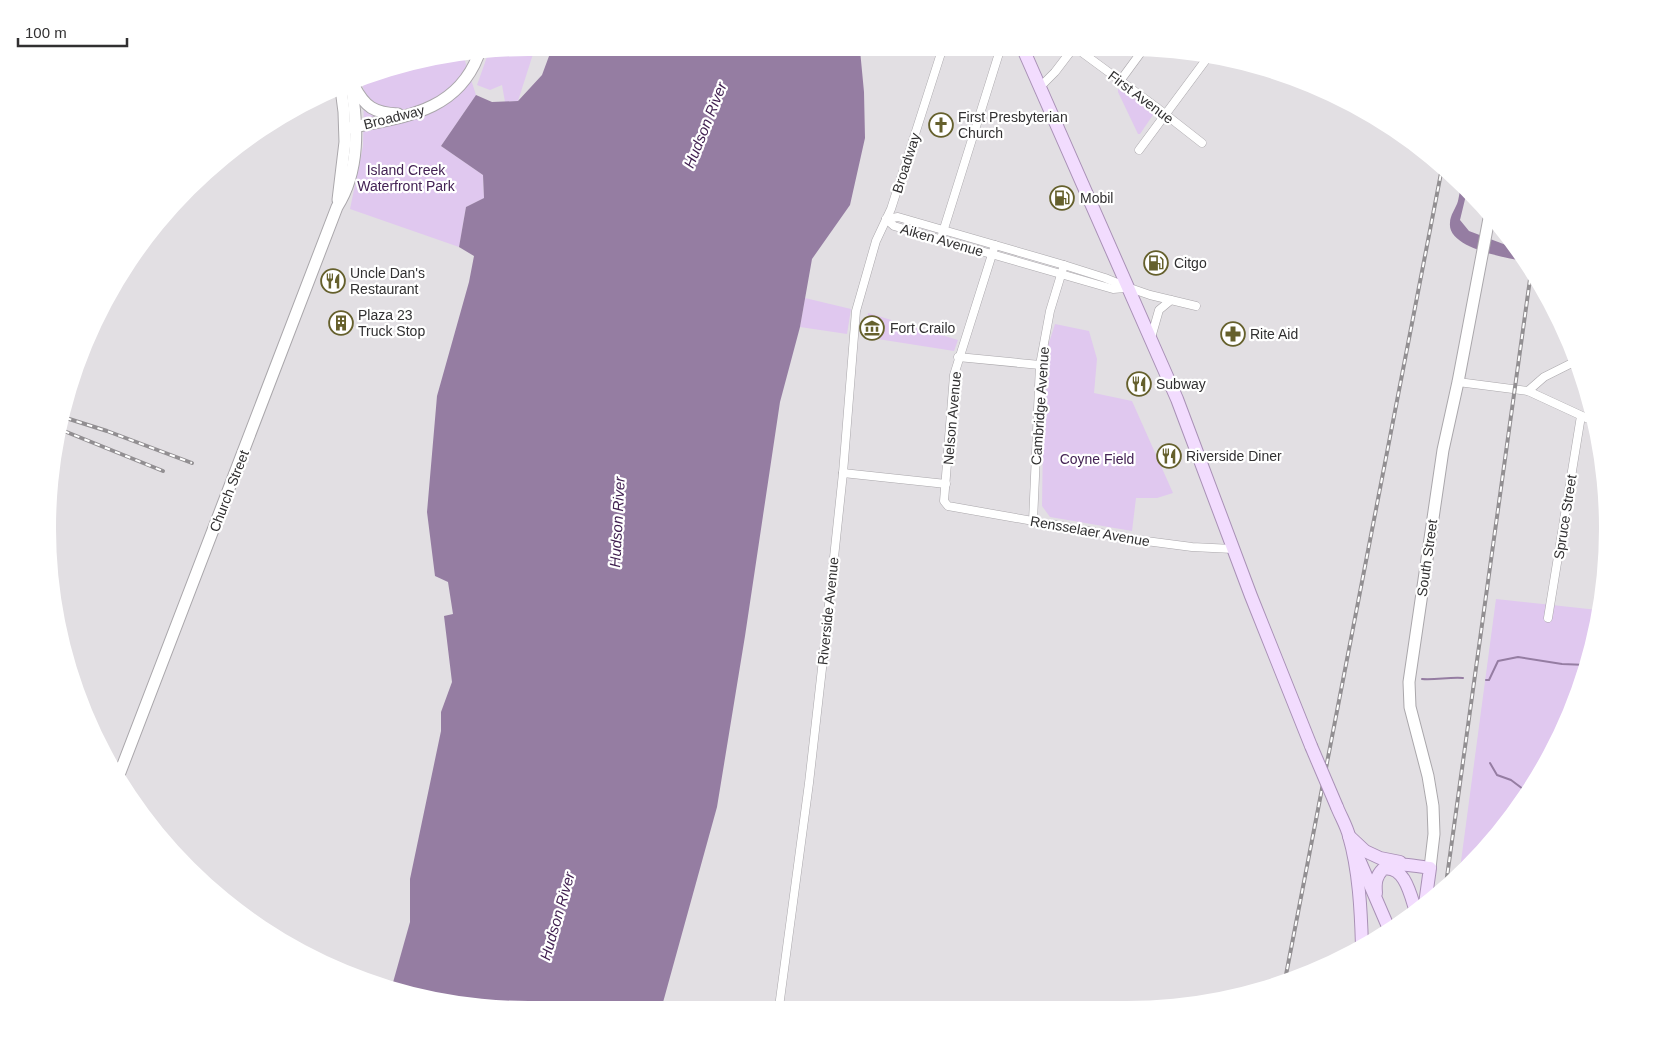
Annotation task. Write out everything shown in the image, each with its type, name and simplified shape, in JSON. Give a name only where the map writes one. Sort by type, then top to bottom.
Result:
[{"type":"main road","points":[[1026,56],[1183,415],[1233,549],[1311,746],[1386,923]]},
{"type":"main road","points":[[1349,836],[1365,851],[1380,858],[1394,860],[1407,865]]},
{"type":"main road","points":[[1349,836],[1360,902],[1362,938]]},
{"type":"main road","points":[[1377,901],[1375,883],[1383,869],[1395,865],[1430,868]]},
{"type":"main road","name":"South Street","points":[[1427,893],[1430,868]]},
{"type":"main road","points":[[1383,869],[1393,869],[1401,875],[1413,904]]},
{"type":"street","name":"Broadway","points":[[886,219],[891,209],[940,56]]},
{"type":"street","points":[[940,240],[998,56]]},
{"type":"street","points":[[1040,87],[1067,56]]},
{"type":"street","name":"First Avenue","points":[[1087,56],[1202,143]]},
{"type":"street","points":[[1120,81],[1138,56]]},
{"type":"street","name":"Broadway","points":[[350,128],[410,115],[432,107],[455,90],[470,72],[476,59]]},
{"type":"street","points":[[1139,150],[1203,62]]},
{"type":"street","points":[[356,89],[367,106],[387,114],[410,115]]},
{"type":"street","name":"Church Street","points":[[122,768],[337,207],[344,198],[352,172],[350,128],[352,91]]},
{"type":"street","name":"Church Street","points":[[342,95],[350,128]]},
{"type":"street","name":"Aiken Avenue","points":[[886,219],[898,217],[1064,265],[1106,278],[1127,287],[1196,306]]},
{"type":"street","name":"Aiken Avenue","points":[[886,219],[894,226],[1113,289],[1127,287]]},
{"type":"street","name":"Riverside Avenue","points":[[780,1001],[809,783],[843,473],[856,311],[876,241],[886,219]]},
{"type":"street","name":"South Street","points":[[1430,868],[1434,834],[1433,806],[1428,776],[1410,708],[1409,682],[1443,450],[1488,224]]},
{"type":"street","name":"Nelson Avenue","points":[[948,506],[944,501],[954,375],[958,357],[995,245]]},
{"type":"street","name":"Cambridge Avenue","points":[[1033,521],[1040,365],[1050,311],[1064,265]]},
{"type":"street","points":[[1151,340],[1159,310],[1171,300]]},
{"type":"street","points":[[958,357],[1040,365]]},
{"type":"street","points":[[1528,391],[1544,377],[1569,364]]},
{"type":"street","points":[[1458,382],[1528,391],[1586,418]]},
{"type":"street","name":"Spruce Street","points":[[1548,618],[1581,416]]},
{"type":"street","points":[[843,473],[946,484]]},
{"type":"street","name":"Rensselaer Avenue","points":[[948,506],[1155,542],[1192,547],[1233,549]]},
{"type":"green space","points":[[532,56],[518,101],[505,102],[502,85],[490,90],[477,85],[487,58]]},
{"type":"green space","name":"Island Creek Waterfront Park","points":[[465,60],[476,95],[441,146],[483,175],[484,198],[466,207],[459,247],[350,209],[363,146],[363,86],[406,72]]},
{"type":"green space","points":[[1118,89],[1125,90],[1155,112],[1140,134],[1138,134]]},
{"type":"green space","points":[[805,298],[851,309],[847,334],[800,327]]},
{"type":"green space","points":[[868,313],[958,340],[954,351],[865,337]]},
{"type":"green space","name":"Coyne Field","points":[[1055,324],[1089,331],[1097,359],[1094,393],[1132,401],[1173,493],[1157,498],[1136,498],[1132,531],[1050,517],[1042,506],[1044,373],[1047,349]]},
{"type":"green space","points":[[1496,599],[1592,609],[1583,651],[1574,680],[1550,737],[1519,791],[1482,840],[1461,861]]},
{"type":"water","name":"Hudson River","points":[[549,56],[861,56],[865,138],[850,205],[812,259],[800,327],[780,402],[717,807],[663,1001],[498,1000],[436,992],[393,981],[410,922],[410,879],[441,731],[441,712],[452,682],[444,616],[453,614],[448,582],[435,576],[427,512],[437,396],[469,282],[474,256],[459,247],[466,207],[484,198],[483,175],[441,146],[476,95],[492,102],[518,101],[542,75]]},
{"type":"water","points":[[1459,194],[1465,200],[1460,220],[1469,231],[1503,244],[1514,259],[1479,250],[1458,239],[1452,232],[1450,223]]},
{"type":"waterway","points":[[1486,680],[1489,680],[1498,661],[1518,657],[1579,665]]},
{"type":"waterway","points":[[1422,679],[1463,678]]},
{"type":"waterway","points":[[1490,763],[1497,775],[1511,780],[1521,788]]},
{"type":"railway","points":[[1286,973],[1441,176]]},
{"type":"railway","points":[[1447,875],[1529,283]]},
{"type":"railway","points":[[69,419],[192,463]]},
{"type":"railway","points":[[66,432],[163,471]]},
{"type":"place","name":"First Presbyterian Church","points":[[941,125]]},
{"type":"place","name":"Mobil","points":[[1062,198]]},
{"type":"place","name":"Citgo","points":[[1156,263]]},
{"type":"place","name":"Uncle Dan's Restaurant","points":[[333,281]]},
{"type":"place","name":"Plaza 23 Truck Stop","points":[[341,323]]},
{"type":"place","name":"Fort Crailo","points":[[872,328]]},
{"type":"place","name":"Rite Aid","points":[[1233,334]]},
{"type":"place","name":"Subway","points":[[1139,384]]},
{"type":"place","name":"Riverside Diner","points":[[1169,456]]}]
